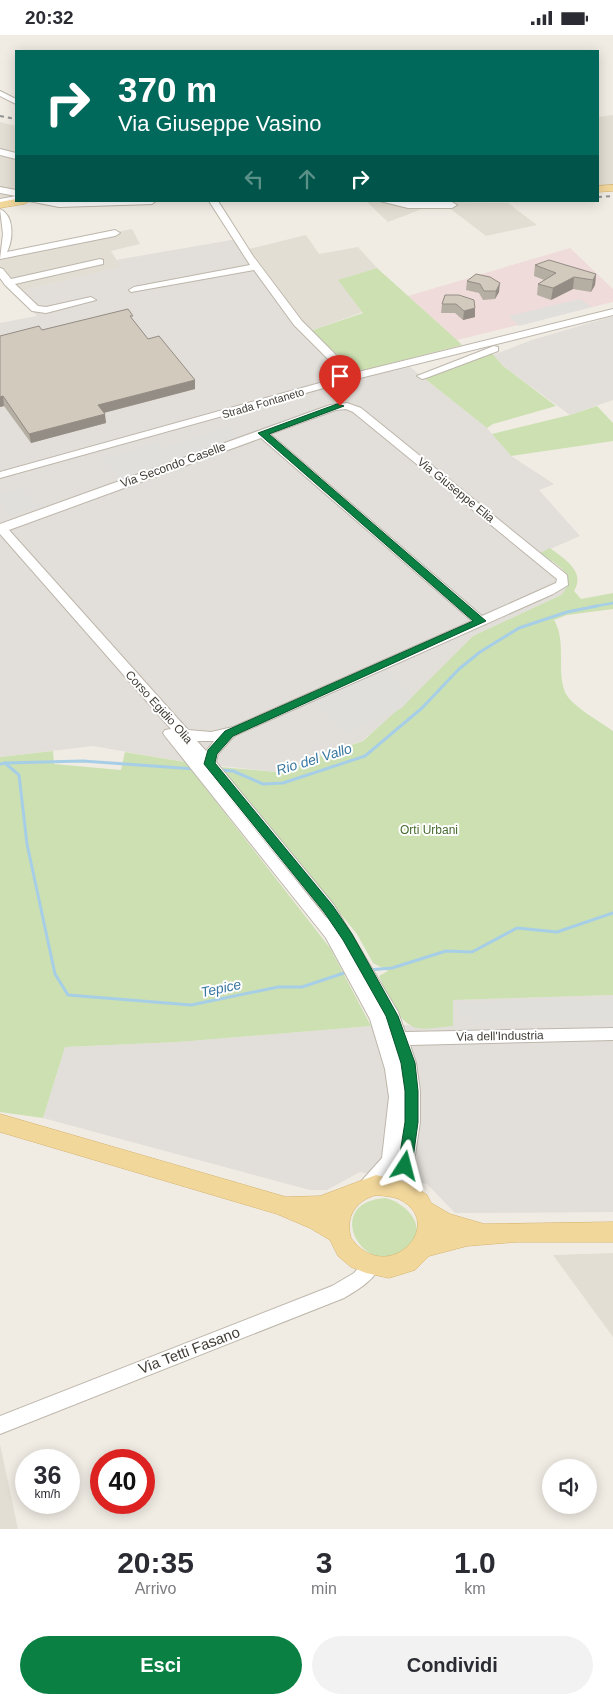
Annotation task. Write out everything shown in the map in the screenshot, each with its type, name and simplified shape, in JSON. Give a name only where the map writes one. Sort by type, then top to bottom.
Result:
[{"type":"main road","points":[[599,187],[613,188]]},
{"type":"main road","points":[[0,203],[15,196]]},
{"type":"main road","points":[[0,203],[15,202]]},
{"type":"main road","points":[[0,1123],[281,1205],[318,1221],[338,1235],[350,1254],[372,1265],[386,1267],[401,1265],[414,1258],[424,1248],[437,1242],[486,1234],[613,1232]]},
{"type":"main road","points":[[281,1205],[320,1206],[357,1193],[388,1185],[418,1202],[444,1223],[486,1234]]},
{"type":"main road","points":[[338,1235],[339,1215],[357,1193]]},
{"type":"main road","points":[[418,1202],[429,1222],[424,1248]]},
{"type":"street","points":[[0,93],[15,101]]},
{"type":"street","points":[[0,152],[15,156]]},
{"type":"street","points":[[0,190],[15,196]]},
{"type":"street","points":[[213,202],[256,267],[302,328],[352,377]]},
{"type":"street","points":[[390,202],[408,205],[452,205]]},
{"type":"street","points":[[0,212],[9,232],[9,240],[0,256]]},
{"type":"street","points":[[0,256],[115,233]]},
{"type":"street","points":[[8,283],[100,262]]},
{"type":"street","points":[[134,290],[256,267]]},
{"type":"street","points":[[0,271],[8,283],[35,309],[46,311],[91,300]]},
{"type":"street","name":"Strada Fontaneto","points":[[0,475],[279,399],[352,377],[613,312]]},
{"type":"street","points":[[422,376],[516,341],[522,334]]},
{"type":"street","points":[[0,469],[248,402],[279,399]]},
{"type":"street","name":"Via Secondo Caselle","points":[[0,528],[334,407],[346,406]]},
{"type":"street","name":"Via Giuseppe Elia","points":[[346,406],[357,410],[563,578],[562,585],[480,621]]},
{"type":"street","points":[[183,734],[198,738],[229,734],[480,621],[262,433]]},
{"type":"street","name":"Corso Egidio Olia","points":[[0,528],[183,734],[208,771],[331,934],[356,964]]},
{"type":"street","name":"Corso Egidio Olia","points":[[0,542],[194,763],[223,779],[329,909],[364,979],[378,1018],[408,1063],[412,1091],[412,1122],[404,1175],[418,1202]]},
{"type":"street","points":[[208,771],[212,752],[229,734]]},
{"type":"street","name":"Via dell'Industria","points":[[393,1039],[613,1034]]},
{"type":"street","name":"Corso Egidio Olia","points":[[357,1193],[376,1178],[390,1161],[392,1153],[397,1097],[393,1039]]},
{"type":"street","name":"Via Tetti Fasano","points":[[0,1425],[338,1292],[360,1279],[372,1265]]},
{"type":"shaded area","points":[[613,115],[613,191],[599,192],[599,117]]},
{"type":"shaded area","points":[[0,122],[15,126],[15,201],[0,208]]},
{"type":"shaded area","points":[[367,202],[508,203],[537,225],[486,236],[447,206],[427,207],[388,222]]},
{"type":"shaded area","points":[[132,229],[140,244],[111,251],[121,267],[14,293],[0,276],[0,256],[5,254]]},
{"type":"shaded area","points":[[306,235],[319,254],[358,247],[377,268],[339,280],[363,312],[310,331],[249,249]]},
{"type":"shaded area","points":[[237,239],[289,317],[351,380],[410,367],[487,428],[511,456],[554,484],[539,490],[580,536],[541,553],[567,574],[570,583],[561,595],[473,636],[402,708],[362,741],[276,772],[185,762],[93,746],[0,757],[0,323],[37,316],[14,293],[120,267],[116,260]]},
{"type":"shaded area","points":[[570,248],[613,289],[613,302],[457,340],[408,296]]},
{"type":"shaded area","points":[[580,299],[592,307],[519,326],[509,316]]},
{"type":"shaded area","points":[[613,316],[613,400],[570,415],[503,366],[493,355],[532,340]]},
{"type":"shaded area","points":[[228,426],[241,438],[121,480],[102,460],[156,442],[163,448]]},
{"type":"shaded area","points":[[22,487],[34,504],[41,503],[43,506],[9,515],[0,502],[0,494]]},
{"type":"shaded area","points":[[382,667],[413,696],[402,708],[345,734],[310,698]]},
{"type":"shaded area","points":[[613,995],[613,1212],[455,1213],[427,1184],[360,1172],[327,1190],[310,1190],[43,1118],[65,1047],[178,1042],[371,1026],[409,1025],[419,1028],[452,1026],[453,1000]]},
{"type":"shaded area","points":[[613,999],[613,1021],[475,1022],[474,1015],[458,1015],[458,1002]]},
{"type":"shaded area","points":[[613,1253],[613,1337],[553,1255]]},
{"type":"shaded area","points":[[0,1444],[18,1529],[0,1529]]},
{"type":"green space","points":[[377,268],[462,345],[364,370],[356,370],[310,331],[363,313],[338,280]]},
{"type":"green space","points":[[490,351],[503,366],[556,406],[493,424],[487,428],[424,378]]},
{"type":"green space","points":[[597,406],[613,423],[613,441],[511,456],[492,434],[570,415]]},
{"type":"green space","name":"Orti Urbani","points":[[550,548],[572,566],[577,577],[574,591],[581,599],[613,593],[613,609],[567,615],[554,620],[560,637],[561,674],[565,692],[579,708],[613,731],[613,995],[453,1000],[453,1026],[430,1029],[417,1028],[403,1020],[393,1007],[379,976],[388,971],[373,963],[357,934],[220,767],[276,772],[363,741],[413,696],[473,636],[561,595],[568,582],[567,576],[559,566],[540,553]]},
{"type":"green space","points":[[53,751],[54,764],[121,770],[125,752],[185,762],[330,948],[371,1026],[178,1042],[65,1047],[43,1118],[0,1112],[0,757]]},
{"type":"green space","points":[[386,1198],[408,1211],[413,1218],[417,1233],[414,1241],[407,1249],[391,1257],[377,1256],[364,1249],[356,1238],[352,1225],[355,1212],[366,1203]]},
{"type":"building","points":[[549,260],[596,274],[593,280],[574,277],[553,288],[538,284],[556,273],[535,265]]},
{"type":"building","points":[[476,274],[490,277],[500,283],[496,291],[484,291],[480,284],[467,281]]},
{"type":"building","points":[[445,295],[459,295],[474,300],[475,308],[464,311],[456,304],[442,304]]},
{"type":"building","points":[[128,309],[133,316],[130,316],[148,339],[159,336],[195,380],[98,405],[105,414],[29,434],[3,396],[0,397],[0,336],[39,326],[42,330]]},
{"type":"waterway","name":"Rio del Vallo","points":[[591,607],[613,603]]},
{"type":"waterway","name":"Rio del Vallo","points":[[219,770],[233,771],[263,784],[283,783],[365,756],[422,708],[459,669],[480,652],[519,628],[567,612],[597,606]]},
{"type":"waterway","name":"Rio del Vallo","points":[[5,763],[83,761],[195,769]]},
{"type":"waterway","name":"Tepice","points":[[0,764],[5,763]]},
{"type":"waterway","name":"Tepice","points":[[5,763],[19,775],[27,844],[55,974],[68,995],[191,1005],[278,987],[302,987],[347,972]]},
{"type":"waterway","name":"Tepice","points":[[368,970],[392,968],[446,951],[472,952],[517,928],[557,932],[613,913]]},
{"type":"railway","points":[[0,116],[15,119]]},
{"type":"railway","points":[[599,197],[613,196]]},
{"type":"route","points":[[340,406],[262,433],[480,621],[431,645],[229,734],[218,743],[212,752],[209,764],[329,909],[363,963],[392,1016],[408,1063],[412,1091],[412,1122],[405,1166]]}]
